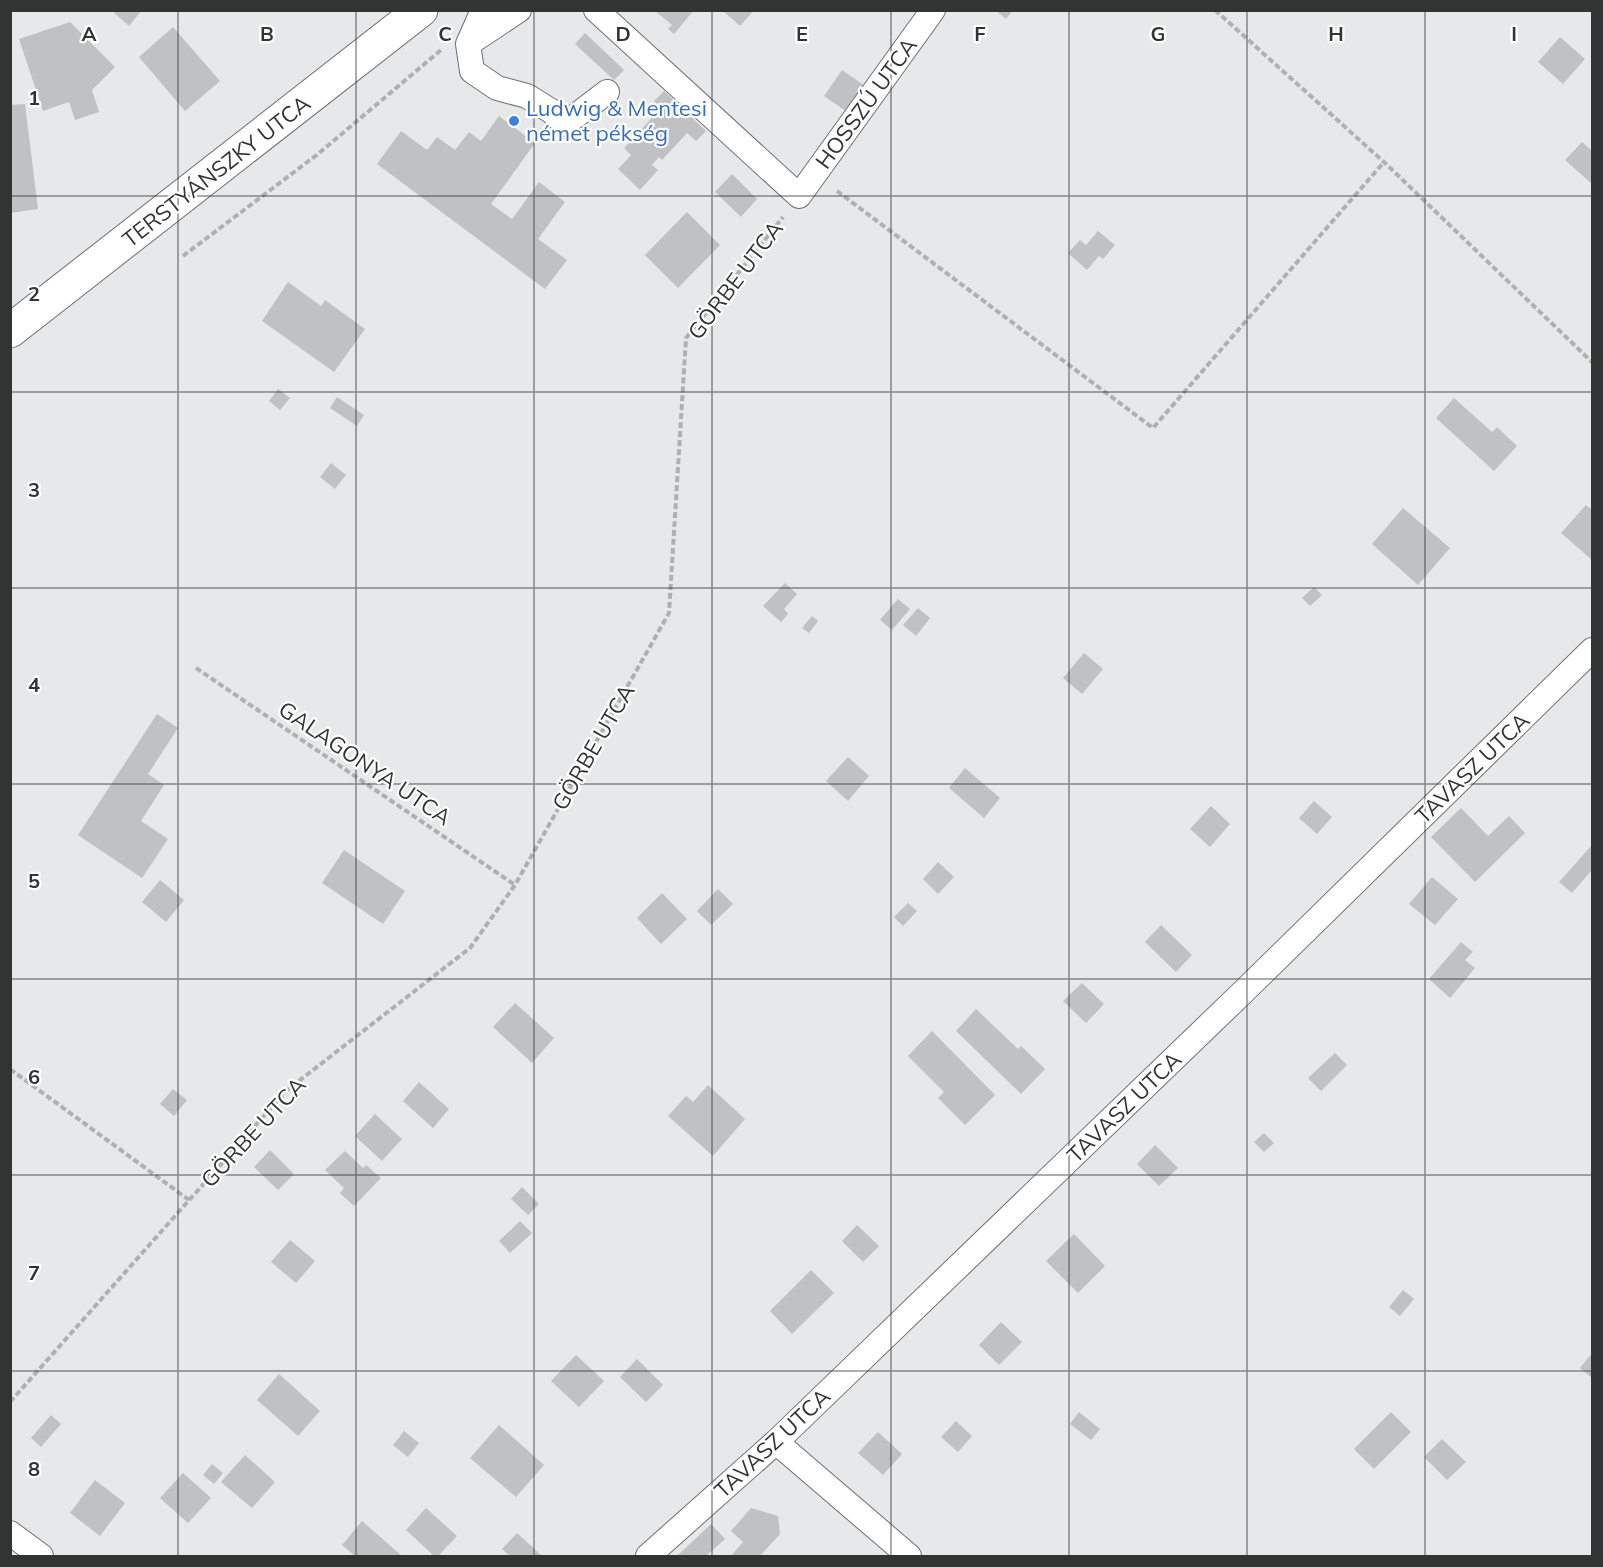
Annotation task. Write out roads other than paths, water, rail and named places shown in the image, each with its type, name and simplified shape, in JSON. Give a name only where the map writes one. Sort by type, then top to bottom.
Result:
[{"type":"main road","name":"TERSTYÁNSZKY UTCA","points":[[10,331],[421,10]]},
{"type":"street","points":[[483,10],[468,44],[472,71],[497,88],[527,96],[551,111],[565,124],[607,92]]},
{"type":"street","points":[[468,44],[519,10]]},
{"type":"street","name":"HOSSZÚ UTCA","points":[[596,10],[799,196],[933,10]]},
{"type":"street","name":"TAVASZ UTCA","points":[[648,1557],[776,1442],[1241,994],[1593,650]]},
{"type":"street","points":[[776,1442],[909,1557]]},
{"type":"street","points":[[10,1533],[40,1557]]},
{"type":"place","name":"Ludwig & Mentesi német pékség","points":[[514,121]]}]
